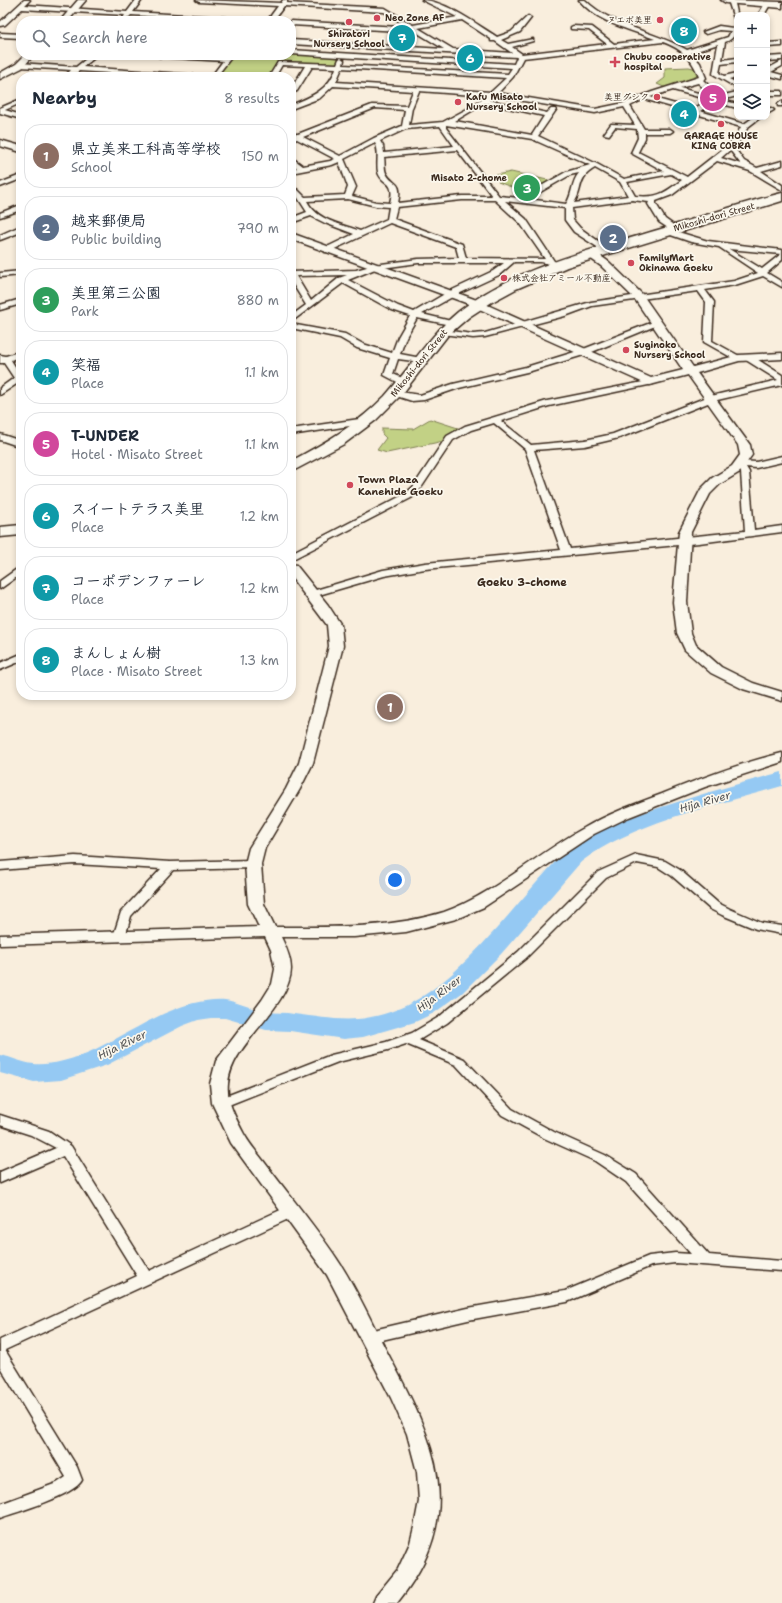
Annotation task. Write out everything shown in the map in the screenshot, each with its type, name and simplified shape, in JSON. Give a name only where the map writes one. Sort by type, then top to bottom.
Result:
[{"type":"highway","name":"Mikoshi-dori Street","points":[[296,463],[326,448],[366,421],[394,394],[447,328],[478,305],[555,264],[782,197]]},
{"type":"highway","points":[[0,532],[16,530]]},
{"type":"main road","points":[[726,0],[776,3]]},
{"type":"street","points":[[0,24],[3,24],[27,0]]},
{"type":"street","points":[[68,16],[82,0]]},
{"type":"street","points":[[129,14],[139,0]]},
{"type":"street","points":[[199,0],[284,2],[385,10],[453,52]]},
{"type":"street","points":[[425,0],[463,18],[493,40],[519,56]]},
{"type":"street","points":[[582,0],[588,9],[600,15],[663,40],[687,52],[698,63],[701,78],[717,99]]},
{"type":"street","points":[[731,0],[734,14]]},
{"type":"street","points":[[274,16],[284,2]]},
{"type":"street","points":[[765,12],[776,3]]},
{"type":"street","points":[[20,7],[165,16]]},
{"type":"street","points":[[296,23],[400,29],[463,18]]},
{"type":"street","points":[[493,40],[511,35],[522,28],[528,18]]},
{"type":"street","points":[[706,32],[719,28],[734,27]]},
{"type":"street","points":[[573,28],[590,28],[612,45]]},
{"type":"street","points":[[687,52],[730,38],[734,32]]},
{"type":"street","points":[[0,35],[16,36]]},
{"type":"street","points":[[505,46],[531,40]]},
{"type":"street","points":[[296,42],[519,56],[663,40]]},
{"type":"street","points":[[716,74],[722,41]]},
{"type":"street","points":[[779,45],[782,54]]},
{"type":"street","points":[[383,58],[388,48]]},
{"type":"street","points":[[296,52],[514,66]]},
{"type":"street","points":[[296,105],[322,95],[331,84],[342,55]]},
{"type":"street","points":[[444,124],[453,121],[492,94],[511,76],[519,56]]},
{"type":"street","points":[[770,59],[782,58]]},
{"type":"street","points":[[0,76],[20,65],[25,60]]},
{"type":"street","points":[[74,72],[89,60]]},
{"type":"street","points":[[217,72],[226,60]]},
{"type":"street","points":[[717,63],[734,60]]},
{"type":"street","points":[[427,71],[432,61]]},
{"type":"street","points":[[275,72],[280,63],[511,76]]},
{"type":"street","points":[[770,70],[782,63]]},
{"type":"street","points":[[296,88],[310,64]]},
{"type":"street","points":[[20,65],[131,72]]},
{"type":"street","points":[[770,73],[782,77]]},
{"type":"street","points":[[331,84],[492,94],[557,106],[595,110],[626,104],[716,74],[734,84]]},
{"type":"street","points":[[723,78],[734,76]]},
{"type":"street","points":[[673,88],[734,105]]},
{"type":"street","points":[[405,127],[409,108],[417,89]]},
{"type":"street","points":[[770,93],[782,93]]},
{"type":"street","points":[[693,112],[717,99],[734,95]]},
{"type":"street","points":[[643,98],[745,126]]},
{"type":"street","points":[[483,101],[548,115]]},
{"type":"street","points":[[0,110],[16,103]]},
{"type":"street","points":[[626,104],[641,129],[642,136],[634,148],[634,153],[687,180]]},
{"type":"street","points":[[296,137],[318,127],[374,106],[409,108]]},
{"type":"street","points":[[534,137],[548,115],[557,106]]},
{"type":"street","points":[[0,110],[16,115]]},
{"type":"street","points":[[304,199],[348,197],[394,208],[462,198],[497,198],[568,206],[632,198],[653,200],[687,180],[736,142],[745,126],[754,120]]},
{"type":"street","points":[[444,124],[443,128],[497,198],[523,220],[555,264]]},
{"type":"street","points":[[296,170],[321,166],[341,159],[376,139],[405,127],[458,124],[534,137],[591,166],[623,180],[672,172]]},
{"type":"street","points":[[607,134],[613,125],[670,131]]},
{"type":"street","points":[[296,135],[341,159],[352,187],[348,197]]},
{"type":"street","points":[[376,139],[380,146],[382,173],[394,185],[396,194],[390,220]]},
{"type":"street","points":[[0,143],[16,148]]},
{"type":"street","points":[[730,146],[735,155],[753,170],[782,188]]},
{"type":"street","points":[[380,155],[458,148]]},
{"type":"street","points":[[714,158],[753,170],[781,165]]},
{"type":"street","points":[[296,164],[302,169]]},
{"type":"street","points":[[522,200],[568,173],[591,166]]},
{"type":"street","points":[[568,206],[573,202],[578,176],[591,166]]},
{"type":"street","points":[[0,174],[16,178]]},
{"type":"street","points":[[0,185],[16,180]]},
{"type":"street","points":[[623,180],[632,198]]},
{"type":"street","points":[[296,191],[301,194],[312,213],[360,234]]},
{"type":"street","points":[[653,200],[652,204],[662,220],[672,230],[685,238],[782,252]]},
{"type":"street","points":[[568,206],[569,220],[577,230],[605,250]]},
{"type":"street","points":[[0,215],[16,210]]},
{"type":"street","points":[[296,213],[304,216]]},
{"type":"street","points":[[296,219],[312,213]]},
{"type":"street","points":[[328,250],[390,220],[434,235],[459,246],[463,260]]},
{"type":"street","points":[[0,238],[16,230]]},
{"type":"street","points":[[296,238],[451,294],[650,382]]},
{"type":"street","points":[[722,244],[723,248],[762,274],[782,285]]},
{"type":"street","points":[[591,254],[605,264],[638,296],[656,324],[744,445],[746,455],[736,469],[716,481],[705,492],[686,532],[684,540],[680,602],[684,633],[690,647],[707,664],[731,679],[782,697]]},
{"type":"street","points":[[342,280],[395,308],[447,328],[479,335],[522,325],[591,304],[735,283],[762,274],[782,256]]},
{"type":"street","points":[[296,316],[342,280],[358,272],[374,267],[403,262],[463,260],[541,260],[555,264]]},
{"type":"street","points":[[404,382],[388,375],[402,337],[415,315],[451,294],[496,273],[511,261]]},
{"type":"street","points":[[296,275],[358,272]]},
{"type":"street","points":[[0,275],[16,273]]},
{"type":"street","points":[[296,285],[302,296],[309,304],[311,304]]},
{"type":"street","points":[[701,289],[710,302],[708,342],[744,358],[782,380]]},
{"type":"street","points":[[0,308],[16,303]]},
{"type":"street","points":[[394,394],[412,398],[421,398],[456,386],[528,369],[584,352],[656,324]]},
{"type":"street","points":[[296,327],[342,336],[360,346],[394,356],[421,360]]},
{"type":"street","points":[[16,355],[2,359],[16,375]]},
{"type":"street","points":[[296,554],[408,496],[416,489],[450,438],[468,428],[547,404],[608,392],[650,382],[690,370],[744,358],[782,356]]},
{"type":"street","points":[[529,448],[585,442],[616,436],[710,399],[782,380]]},
{"type":"street","points":[[0,392],[16,382]]},
{"type":"street","points":[[494,419],[529,448],[566,551]]},
{"type":"street","points":[[296,431],[366,421]]},
{"type":"street","points":[[0,438],[16,443]]},
{"type":"street","points":[[739,464],[756,465],[782,459]]},
{"type":"street","points":[[739,464],[745,472],[750,534]]},
{"type":"street","points":[[312,594],[394,571],[566,551],[750,534],[782,529]]},
{"type":"street","points":[[0,586],[16,573]]},
{"type":"street","points":[[296,574],[334,625],[336,646],[306,763],[293,789],[257,848],[253,864],[256,904],[278,950],[283,969],[280,984],[268,1004],[225,1061],[219,1084],[220,1103],[237,1138],[334,1270],[401,1397],[417,1434],[427,1472],[430,1501],[421,1543],[409,1570],[406,1576],[384,1603]]},
{"type":"street","points":[[0,667],[16,659]]},
{"type":"street","points":[[0,940],[270,932],[354,932],[399,928],[450,915],[478,903],[589,831],[624,814],[700,784],[782,757]]},
{"type":"street","points":[[220,1103],[335,1058],[406,1040],[416,1036],[443,1020],[522,955],[602,875],[636,859],[661,864],[676,873],[714,906],[726,912],[760,926],[782,930]]},
{"type":"street","points":[[0,866],[75,860],[170,866],[253,864]]},
{"type":"street","points":[[119,937],[125,915],[170,866]]},
{"type":"street","points":[[406,1040],[460,1062],[474,1075],[507,1112],[549,1135],[600,1158],[631,1178],[705,1260]]},
{"type":"street","points":[[0,1120],[50,1138],[60,1143],[66,1149],[146,1278]]},
{"type":"street","points":[[0,1178],[66,1149]]},
{"type":"street","points":[[0,1346],[292,1212]]},
{"type":"street","points":[[369,1337],[468,1314],[568,1296],[648,1261],[676,1258],[782,1266]]},
{"type":"street","points":[[0,1354],[72,1472],[74,1480],[62,1488],[0,1511]]},
{"type":"green space","points":[[296,52],[342,55],[339,66],[281,63],[275,72],[215,72],[226,60],[296,60]]},
{"type":"green space","points":[[689,67],[697,69],[699,77],[666,88],[657,84],[665,78],[665,68]]},
{"type":"green space","points":[[511,172],[552,181],[530,194],[498,182],[500,179],[496,175]]},
{"type":"green space","points":[[430,419],[461,429],[444,441],[387,453],[377,450],[386,438],[382,434],[382,428],[413,429]]},
{"type":"building","points":[[678,25],[691,26],[690,36],[677,35]]},
{"type":"waterway","name":"Hija River","points":[[0,1064],[34,1073],[61,1071],[98,1058],[173,1020],[194,1012],[212,1009],[225,1009],[266,1021],[290,1022],[344,1030],[363,1028],[406,1016],[425,1007],[453,987],[492,948],[573,857],[591,844],[619,830],[666,813],[782,779]]},
{"type":"place","name":"Neo Zone AF","points":[[377,18]]},
{"type":"place","name":"ヌエボ美里","points":[[660,20]]},
{"type":"place","name":"Shiratori Nursery School","points":[[349,22]]},
{"type":"place","name":"まんしょん樹","points":[[684,31]]},
{"type":"place","name":"コーポデンファーレ","points":[[402,38]]},
{"type":"place","name":"スイートテラス美里","points":[[470,58]]},
{"type":"place","name":"Chubu cooperative hospital","points":[[615,62]]},
{"type":"place","name":"美里グシク","points":[[657,97]]},
{"type":"place","name":"T-UNDER","points":[[713,98]]},
{"type":"place","name":"Kafu Misato Nursery School","points":[[458,102]]},
{"type":"place","name":"笑福","points":[[684,114]]},
{"type":"place","name":"GARAGE HOUSE KING COBRA","points":[[721,124]]},
{"type":"place","name":"美里第三公園","points":[[527,188]]},
{"type":"place","name":"越来郵便局","points":[[613,238]]},
{"type":"place","name":"FamilyMart Okinawa Goeku","points":[[631,263]]},
{"type":"place","name":"株式会社アミール不動産","points":[[504,278]]},
{"type":"place","name":"Suginoko Nursery School","points":[[626,350]]},
{"type":"place","name":"Town Plaza Kanehide Goeku","points":[[350,485]]},
{"type":"place","name":"県立美来工科高等学校","points":[[390,707]]},
{"type":"district","name":"Misato 2-chome","points":[[469,178]]},
{"type":"district","name":"Goeku 3-chome","points":[[522,582]]}]
